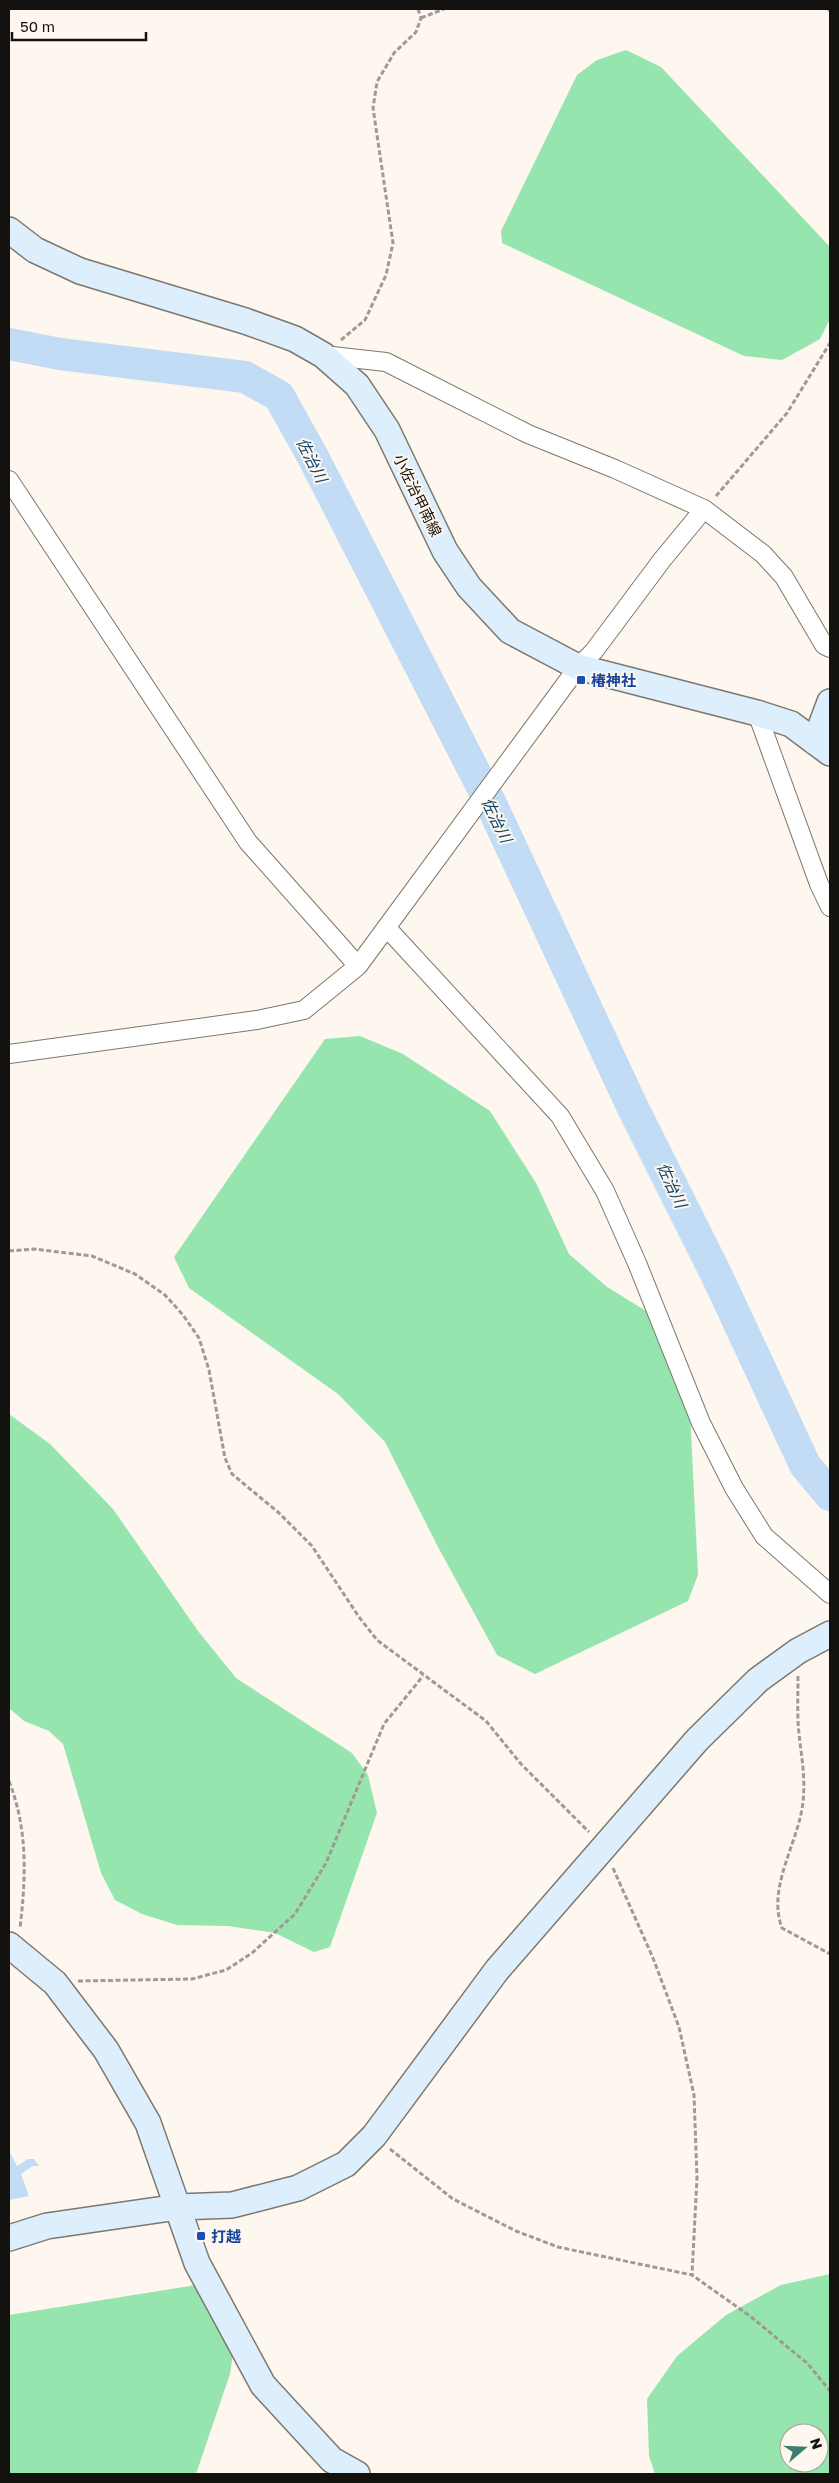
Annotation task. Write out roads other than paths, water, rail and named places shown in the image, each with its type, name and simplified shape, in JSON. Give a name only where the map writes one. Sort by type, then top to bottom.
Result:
[{"type":"street","name":"小佐治甲南線","points":[[9,230],[35,250],[80,271],[245,321],[295,340],[323,355],[356,385],[387,430],[445,550],[469,587],[510,631],[578,667],[757,713],[791,724],[823,748]]},
{"type":"street","points":[[323,355],[386,362],[528,434],[616,469],[704,509],[763,554],[784,577],[816,633],[824,645],[830,648]]},
{"type":"street","points":[[9,480],[248,842],[358,966]]},
{"type":"street","points":[[9,1054],[257,1020],[304,1010],[358,966],[578,667],[594,651],[662,560],[704,509]]},
{"type":"street","points":[[823,748],[830,702]]},
{"type":"street","points":[[757,713],[819,884],[830,908]]},
{"type":"street","points":[[387,928],[505,1054],[560,1116],[609,1200],[637,1263],[701,1423],[734,1488],[764,1536],[830,1594]]},
{"type":"street","points":[[9,2238],[47,2226],[178,2207],[232,2206],[298,2188],[346,2164],[374,2136],[497,1970],[698,1740],[758,1680],[798,1651],[830,1634]]},
{"type":"street","points":[[13,1948],[55,1983],[106,2050],[148,2122],[196,2263],[263,2384],[332,2460],[357,2474]]},
{"type":"water","points":[[9,2151],[17,2166],[28,2159],[34,2159],[39,2166],[32,2166],[21,2174],[29,2196],[9,2200]]},
{"type":"waterway","name":"佐治川","points":[[9,344],[60,354],[245,377],[279,396],[313,457],[491,804],[632,1106],[717,1276],[805,1465],[830,1495]]},
{"type":"place","name":"椿神社","points":[[581,680]]},
{"type":"place","name":"打越","points":[[201,2236]]}]
